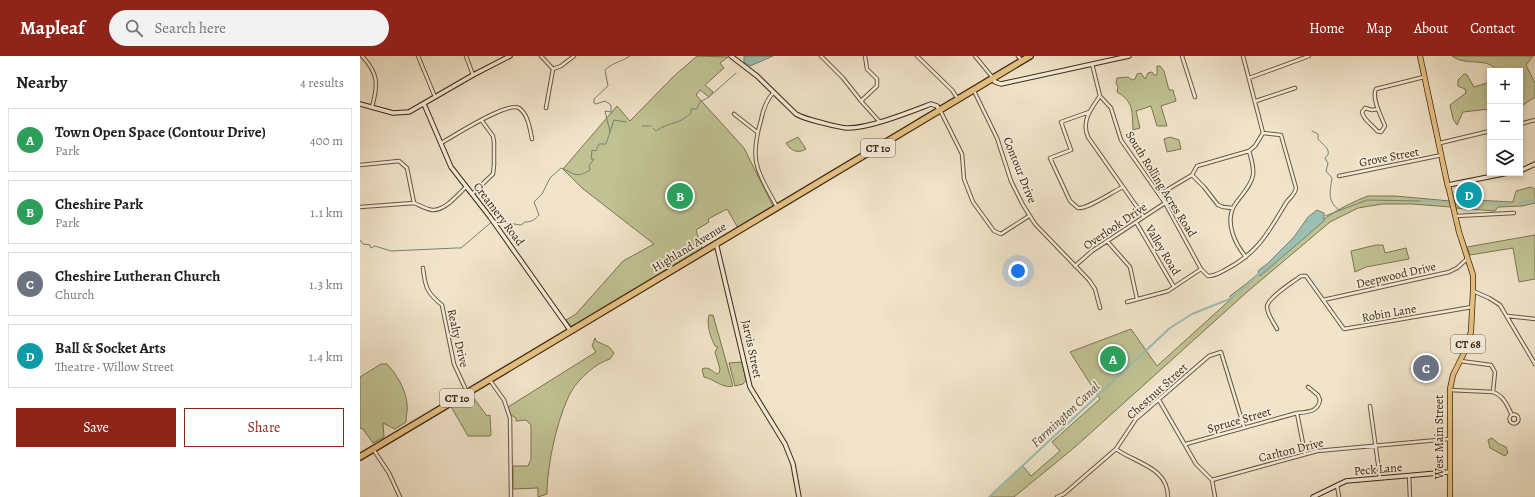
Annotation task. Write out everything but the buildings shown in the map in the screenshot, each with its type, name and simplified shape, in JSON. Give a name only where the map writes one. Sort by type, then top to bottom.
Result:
[{"type":"highway","name":"Highland Avenue","points":[[360,457],[570,330],[974,90],[1020,59],[1030,56]]},
{"type":"main road","name":"West Main Street","points":[[1420,56],[1440,143],[1451,205],[1456,216],[1473,275],[1471,331],[1468,345],[1454,375],[1450,390],[1450,497]]},
{"type":"street","points":[[362,56],[375,74],[377,88],[372,107]]},
{"type":"street","points":[[418,56],[435,97]]},
{"type":"street","points":[[466,56],[474,74]]},
{"type":"street","points":[[360,104],[393,113],[402,113],[424,104],[474,74],[510,56]]},
{"type":"street","points":[[541,56],[553,69]]},
{"type":"street","points":[[553,69],[562,66],[574,56]]},
{"type":"street","points":[[731,56],[751,71],[796,114],[808,119],[846,128],[879,121],[932,104],[937,106],[962,154],[964,179],[973,202],[991,227],[998,233],[1002,234],[1029,216]]},
{"type":"street","points":[[821,56],[843,78],[879,121]]},
{"type":"street","points":[[861,101],[877,86],[877,79],[867,68],[865,56]]},
{"type":"street","points":[[917,56],[952,90],[958,99]]},
{"type":"street","points":[[975,56],[993,78],[1004,83],[1129,56]]},
{"type":"street","points":[[1182,56],[1195,97]]},
{"type":"street","points":[[1160,194],[1192,175],[1197,166],[1249,151],[1256,146],[1263,133],[1256,101],[1243,56]]},
{"type":"street","points":[[1249,78],[1309,56]]},
{"type":"street","name":"South Rolling Acres Road","points":[[1092,64],[1100,96],[1111,108],[1125,146],[1160,194],[1201,269]]},
{"type":"street","points":[[546,108],[553,69]]},
{"type":"street","points":[[1378,109],[1372,110],[1365,108],[1362,112],[1362,116],[1365,120],[1372,123],[1377,132],[1381,132],[1384,126],[1374,95],[1376,89],[1424,77]]},
{"type":"street","points":[[1256,101],[1295,88]]},
{"type":"street","name":"Contour Drive","points":[[974,90],[998,138],[1014,187],[1029,216],[1095,289],[1100,308]]},
{"type":"street","points":[[774,92],[764,106],[754,148],[755,162],[777,207]]},
{"type":"street","points":[[1100,96],[1089,112],[1085,124],[1088,137],[1144,217]]},
{"type":"street","name":"Creamery Road","points":[[424,104],[451,167],[492,219],[570,330]]},
{"type":"street","points":[[441,143],[508,107],[516,106],[520,108],[528,119],[532,139]]},
{"type":"street","points":[[1089,112],[1061,122],[1071,150],[1050,158],[1070,201],[1078,208],[1086,208],[1108,194],[1123,187]]},
{"type":"street","points":[[734,114],[758,132]]},
{"type":"street","points":[[1523,123],[1535,120]]},
{"type":"street","points":[[472,194],[493,174],[493,136],[482,121]]},
{"type":"street","points":[[1440,143],[1487,132]]},
{"type":"street","points":[[1127,302],[1157,294],[1174,287],[1201,269],[1208,276],[1213,276],[1246,257],[1265,239],[1296,188],[1281,135],[1263,133]]},
{"type":"street","points":[[1246,257],[1238,248],[1233,235],[1232,221],[1233,208],[1247,189],[1253,174],[1253,163],[1249,151]]},
{"type":"street","name":"Grove Street","points":[[1339,176],[1442,155]]},
{"type":"street","points":[[360,165],[398,161],[404,164],[408,168],[414,203]]},
{"type":"street","points":[[1523,169],[1535,164]]},
{"type":"street","points":[[1192,175],[1218,204],[1223,207],[1233,208]]},
{"type":"street","points":[[1448,185],[1493,176]]},
{"type":"street","points":[[360,207],[414,203],[432,210],[439,209],[445,206],[466,187]]},
{"type":"street","name":"Overlook Drive","points":[[1075,266],[1107,241],[1165,203]]},
{"type":"street","points":[[1456,216],[1514,213]]},
{"type":"street","name":"Valley Road","points":[[1136,222],[1174,287]]},
{"type":"street","points":[[1107,241],[1130,267],[1137,299]]},
{"type":"street","name":"Jarvis Street","points":[[716,243],[750,387],[785,444],[793,464],[799,497]]},
{"type":"street","name":"Deepwood Drive","points":[[1323,300],[1449,272],[1457,268],[1468,258]]},
{"type":"street","name":"Realty Drive","points":[[423,268],[427,290],[442,305],[454,364],[467,392]]},
{"type":"street","points":[[1278,329],[1268,313],[1267,307],[1269,300],[1301,276],[1306,276],[1323,300]]},
{"type":"street","points":[[1473,291],[1500,305],[1535,364]]},
{"type":"street","name":"Robin Lane","points":[[1323,300],[1344,330],[1472,307]]},
{"type":"street","points":[[1507,316],[1535,319]]},
{"type":"street","name":"Chestnut Street","points":[[1058,497],[1064,494],[1116,449],[1136,419],[1209,356],[1221,352],[1244,427]]},
{"type":"street","points":[[1460,361],[1491,365],[1495,372],[1493,392]]},
{"type":"street","points":[[489,379],[504,400],[510,418],[511,497]]},
{"type":"street","name":"Spruce Street","points":[[1186,444],[1297,413],[1312,411],[1319,405],[1318,395],[1308,387]]},
{"type":"street","points":[[1450,390],[1493,392],[1503,398],[1512,415]]},
{"type":"street","points":[[1159,400],[1186,444],[1196,464],[1212,480],[1215,497]]},
{"type":"street","points":[[1370,406],[1380,478]]},
{"type":"street","points":[[1297,413],[1305,454]]},
{"type":"street","name":"Carlton Drive","points":[[1212,480],[1305,454],[1336,448],[1449,439]]},
{"type":"street","points":[[373,449],[389,473],[400,497]]},
{"type":"street","points":[[1116,449],[1125,456],[1138,460],[1163,477],[1168,489],[1168,497]]},
{"type":"street","name":"Peck Lane","points":[[1313,497],[1346,481],[1449,472]]},
{"type":"street","points":[[1410,476],[1410,497]]},
{"type":"street","points":[[1337,485],[1340,497]]},
{"type":"green space","points":[[697,56],[728,57],[720,63],[724,68],[705,85],[713,92],[709,97],[700,90],[696,95],[744,148],[773,206],[738,228],[727,209],[708,219],[709,222],[696,230],[702,249],[574,326],[571,326],[566,320],[576,314],[623,261],[654,244],[582,188],[563,169],[617,106],[630,121],[673,77]]},
{"type":"green space","points":[[1452,56],[1533,56],[1526,65],[1535,83],[1535,97],[1523,105],[1523,68],[1495,68],[1488,64],[1458,59]]},
{"type":"green space","points":[[1157,66],[1160,66],[1164,71],[1169,90],[1173,90],[1176,101],[1161,106],[1167,126],[1157,126],[1151,106],[1136,111],[1140,128],[1133,130],[1131,108],[1127,99],[1117,92],[1117,78],[1128,77],[1132,80],[1135,79],[1137,74],[1141,73],[1145,79],[1148,73],[1152,72],[1154,75],[1157,75]]},
{"type":"green space","points":[[1464,74],[1467,75],[1474,87],[1487,83],[1487,109],[1463,112],[1457,125],[1453,119],[1450,105],[1466,93],[1465,89],[1458,86],[1458,80]]},
{"type":"green space","points":[[798,137],[806,149],[803,151],[792,150],[786,143]]},
{"type":"green space","points":[[1170,137],[1179,140],[1181,149],[1167,152],[1164,139]]},
{"type":"green space","points":[[1531,187],[1535,189],[1535,203],[1522,206],[1498,207],[1495,211],[1456,208],[1454,199],[1513,202],[1516,191]]},
{"type":"green space","points":[[1368,196],[1395,196],[1450,201],[1451,207],[1412,204],[1382,204],[1358,208],[1330,222],[1247,292],[1075,447],[1014,497],[989,497],[1023,466],[1031,476],[1060,451],[1052,442],[1100,399],[1070,352],[1131,329],[1157,366],[1231,299],[1230,296],[1248,283],[1311,228],[1347,205]]},
{"type":"green space","points":[[1535,235],[1535,279],[1519,282],[1513,248],[1470,255],[1467,247]]},
{"type":"green space","points":[[1376,245],[1383,245],[1385,253],[1406,248],[1409,259],[1366,267],[1355,272],[1351,251]]},
{"type":"green space","points":[[709,315],[713,315],[733,386],[729,387],[722,385],[704,377],[702,369],[704,368],[708,368],[717,374],[719,373],[720,369],[715,352],[718,347],[715,346],[711,335],[708,319]]},
{"type":"green space","points":[[595,338],[596,341],[609,347],[614,353],[610,359],[599,364],[588,372],[571,392],[557,428],[551,456],[547,494],[538,497],[538,488],[513,489],[513,466],[528,466],[531,459],[531,425],[526,420],[516,421],[516,418],[511,415],[508,407],[596,352],[592,346]]},
{"type":"green space","points":[[742,362],[746,380],[743,384],[735,386],[729,363]]},
{"type":"green space","points":[[381,364],[387,364],[397,377],[402,387],[407,405],[406,422],[395,429],[383,423],[384,437],[373,443],[363,429],[360,428],[360,377]]},
{"type":"green space","points":[[470,393],[487,416],[490,415],[490,436],[468,436],[450,405]]},
{"type":"green space","points":[[1492,438],[1499,444],[1506,447],[1508,453],[1505,456],[1490,448],[1488,440]]},
{"type":"water","points":[[744,56],[773,56],[750,66],[744,62]]},
{"type":"water","points":[[1317,210],[1324,213],[1324,221],[1260,276],[1258,273],[1259,270],[1294,237],[1308,217]]},
{"type":"waterway","points":[[360,240],[363,244],[370,245],[371,248],[375,246],[391,251],[461,248],[495,219],[521,225],[534,219],[539,215],[534,202],[542,194],[550,178],[561,168],[578,175],[590,170],[589,166],[594,159],[591,159],[592,150],[596,151],[599,144],[606,144],[610,132],[605,111],[611,112],[611,105],[605,101],[596,104],[594,103],[594,99],[608,86],[605,70],[630,56]]},
{"type":"waterway","points":[[653,128],[656,131],[682,120],[691,113],[691,109],[697,109],[700,102],[709,97],[736,73]]},
{"type":"waterway","points":[[610,132],[614,120],[626,122]]},
{"type":"waterway","points":[[642,126],[651,126]]},
{"type":"waterway","points":[[1312,131],[1318,134],[1318,139],[1328,150],[1328,155],[1325,158],[1328,163],[1326,171],[1332,178],[1330,196],[1335,207],[1339,210]]},
{"type":"waterway","points":[[1325,216],[1367,200],[1421,201]]},
{"type":"waterway","name":"Farmington Canal","points":[[1519,203],[1535,200]]},
{"type":"waterway","name":"Farmington Canal","points":[[1421,201],[1447,202]]},
{"type":"waterway","name":"Farmington Canal","points":[[1458,202],[1508,204]]},
{"type":"waterway","name":"Farmington Canal","points":[[989,497],[1170,328],[1192,314],[1232,298],[1260,273]]},
{"type":"place","name":"Ball & Socket Arts","points":[[1469,195]]},
{"type":"place","name":"Cheshire Park","points":[[680,196]]},
{"type":"place","name":"Town Open Space (Contour Drive)","points":[[1113,359]]},
{"type":"place","name":"Cheshire Lutheran Church","points":[[1426,368]]}]
